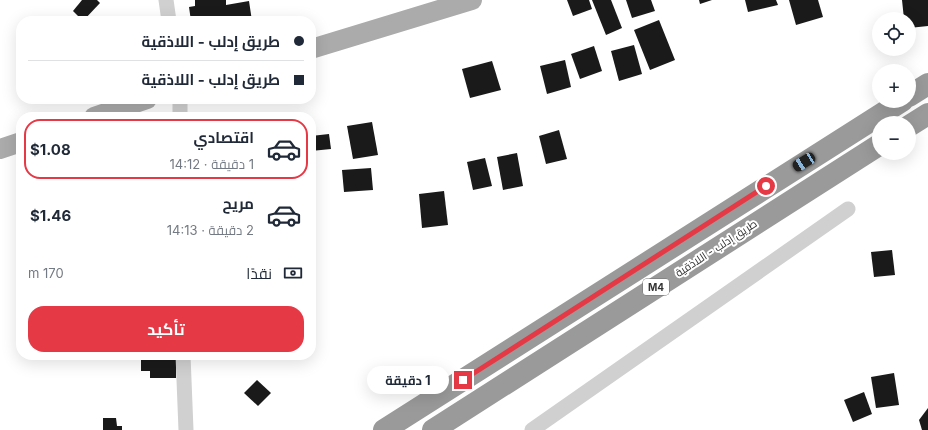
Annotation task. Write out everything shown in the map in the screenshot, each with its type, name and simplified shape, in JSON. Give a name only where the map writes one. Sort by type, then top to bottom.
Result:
[{"type":"highway","points":[[916,92],[928,84]]},
{"type":"highway","name":"M4","points":[[384,430],[891,108]]},
{"type":"highway","points":[[916,122],[928,114]]},
{"type":"highway","name":"طريق إدلب - اللاذقية","points":[[433,430],[872,149]]},
{"type":"main road","points":[[316,47],[472,0]]},
{"type":"main road","points":[[109,112],[132,104]]},
{"type":"main road","points":[[0,149],[16,144]]},
{"type":"street","points":[[166,0],[168,16]]},
{"type":"street","points":[[532,430],[848,209]]},
{"type":"street","points":[[182,360],[186,430]]},
{"type":"building","points":[[82,0],[97,0],[100,3],[88,16],[78,16],[73,11]]},
{"type":"building","points":[[195,0],[226,0],[226,5],[249,1],[251,16],[190,16],[189,7],[195,6]]},
{"type":"building","points":[[567,0],[589,0],[592,9],[573,16]]},
{"type":"building","points":[[592,0],[611,0],[622,28],[606,35]]},
{"type":"building","points":[[626,0],[651,0],[655,11],[632,18]]},
{"type":"building","points":[[699,0],[712,0],[700,4]]},
{"type":"building","points":[[745,0],[776,0],[778,5],[748,12]]},
{"type":"building","points":[[789,0],[818,0],[823,17],[796,25]]},
{"type":"building","points":[[902,0],[928,0],[928,26],[916,27],[916,12],[903,12]]},
{"type":"building","points":[[659,20],[675,60],[650,70],[634,30]]},
{"type":"building","points":[[634,45],[642,74],[619,81],[611,51]]},
{"type":"building","points":[[594,46],[602,71],[580,79],[571,54]]},
{"type":"building","points":[[565,60],[571,87],[547,94],[540,66]]},
{"type":"building","points":[[492,61],[501,90],[470,98],[462,69]]},
{"type":"building","points":[[372,122],[378,155],[353,159],[347,126]]},
{"type":"building","points":[[559,130],[567,159],[546,164],[539,136]]},
{"type":"building","points":[[329,134],[331,149],[316,150],[316,135]]},
{"type":"building","points":[[517,153],[523,186],[503,190],[497,157]]},
{"type":"building","points":[[485,158],[492,186],[473,190],[467,162]]},
{"type":"building","points":[[371,168],[373,190],[344,192],[342,170]]},
{"type":"building","points":[[444,191],[448,225],[422,228],[419,194]]},
{"type":"building","points":[[892,250],[895,275],[874,277],[871,252]]},
{"type":"building","points":[[141,360],[176,360],[176,378],[150,378],[150,371],[141,371]]},
{"type":"building","points":[[894,373],[899,405],[876,408],[871,377]]},
{"type":"building","points":[[257,380],[271,393],[258,406],[244,393]]},
{"type":"building","points":[[864,392],[872,414],[853,422],[844,400]]},
{"type":"building","points":[[928,408],[928,430],[922,430],[919,420]]},
{"type":"building","points":[[103,418],[116,418],[117,426],[122,426],[122,430],[103,430]]},
{"type":"route","points":[[463,380],[766,186]]}]
